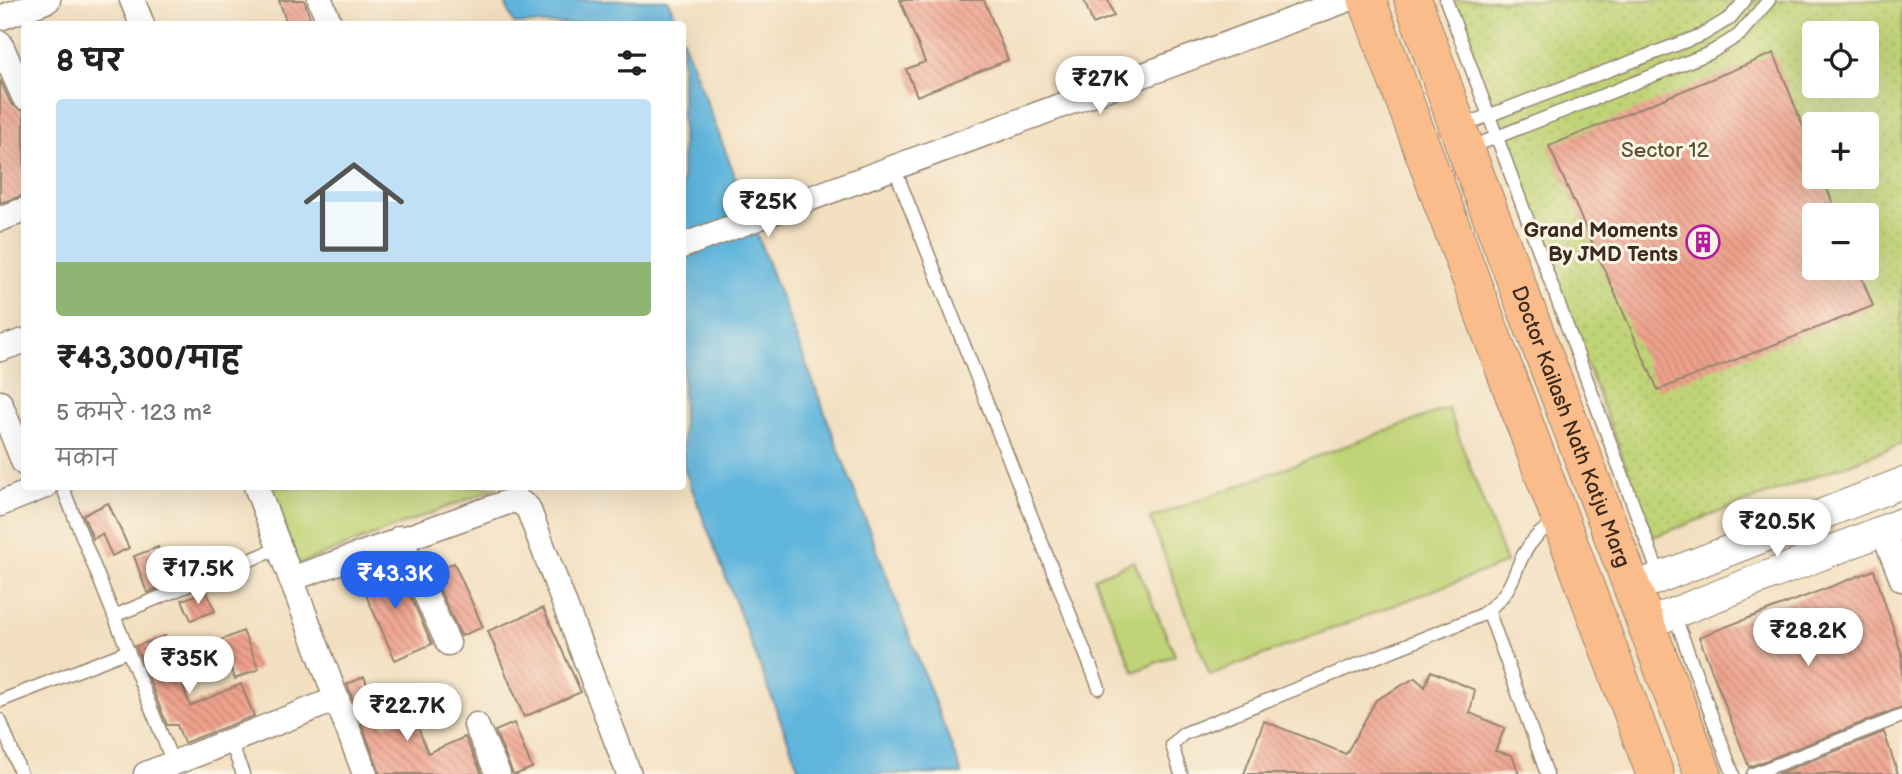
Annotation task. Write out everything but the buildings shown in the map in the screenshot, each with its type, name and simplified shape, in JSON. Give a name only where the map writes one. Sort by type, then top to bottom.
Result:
[{"type":"main road","name":"Doctor Kailash Nath Katju Marg","points":[[1367,0],[1655,774]]},
{"type":"main road","name":"Doctor Kailash Nath Katju Marg","points":[[1413,0],[1499,234],[1660,618],[1703,774]]},
{"type":"main road","points":[[1458,250],[1499,234]]},
{"type":"street","points":[[0,19],[48,0]]},
{"type":"street","points":[[132,0],[141,21]]},
{"type":"street","points":[[320,0],[329,21]]},
{"type":"street","points":[[686,245],[1346,0]]},
{"type":"street","points":[[0,43],[21,90]]},
{"type":"street","points":[[0,219],[21,211]]},
{"type":"street","points":[[0,349],[21,342]]},
{"type":"street","points":[[1,407],[21,456]]},
{"type":"street","points":[[1646,583],[1902,483]]},
{"type":"street","points":[[0,504],[33,490]]},
{"type":"street","points":[[257,490],[365,774]]},
{"type":"street","points":[[291,579],[400,538],[517,500],[528,508],[629,774]]},
{"type":"street","points":[[1660,618],[1893,527],[1902,579]]},
{"type":"street","points":[[400,538],[448,643]]},
{"type":"street","points":[[157,771],[337,699]]},
{"type":"street","points":[[476,725],[498,774]]},
{"type":"lane","points":[[1446,0],[1500,138],[1646,583]]},
{"type":"lane","points":[[1462,139],[1491,114],[1702,35],[1730,18],[1745,0]]},
{"type":"lane","points":[[1462,139],[1500,138],[1710,53],[1739,35],[1769,0]]},
{"type":"lane","points":[[894,167],[1099,688]]},
{"type":"lane","points":[[64,490],[128,651],[157,771]]},
{"type":"lane","points":[[1181,774],[1172,745],[1184,734],[1488,610],[1514,583],[1527,549],[1538,535],[1560,519]]},
{"type":"lane","points":[[114,616],[279,548]]},
{"type":"lane","points":[[1488,610],[1547,774]]},
{"type":"lane","points":[[1660,618],[1733,774]]},
{"type":"lane","points":[[0,701],[128,651]]},
{"type":"lane","points":[[1753,774],[1902,716]]},
{"type":"lane","points":[[0,720],[21,774]]},
{"type":"lane","points":[[230,741],[243,774]]},
{"type":"green space","name":"Sector 12","points":[[1447,0],[1902,0],[1902,444],[1653,537]]},
{"type":"green space","points":[[1448,408],[1506,563],[1210,675],[1150,518]]},
{"type":"green space","points":[[269,490],[491,490],[299,564]]},
{"type":"green space","points":[[1134,561],[1175,655],[1134,672],[1094,578]]},
{"type":"water","points":[[504,0],[668,0],[677,21],[513,21]]},
{"type":"water","points":[[686,48],[962,774],[801,774],[686,473]]},
{"type":"place","name":"Grand Moments By JMD Tents","points":[[1703,242]]}]
